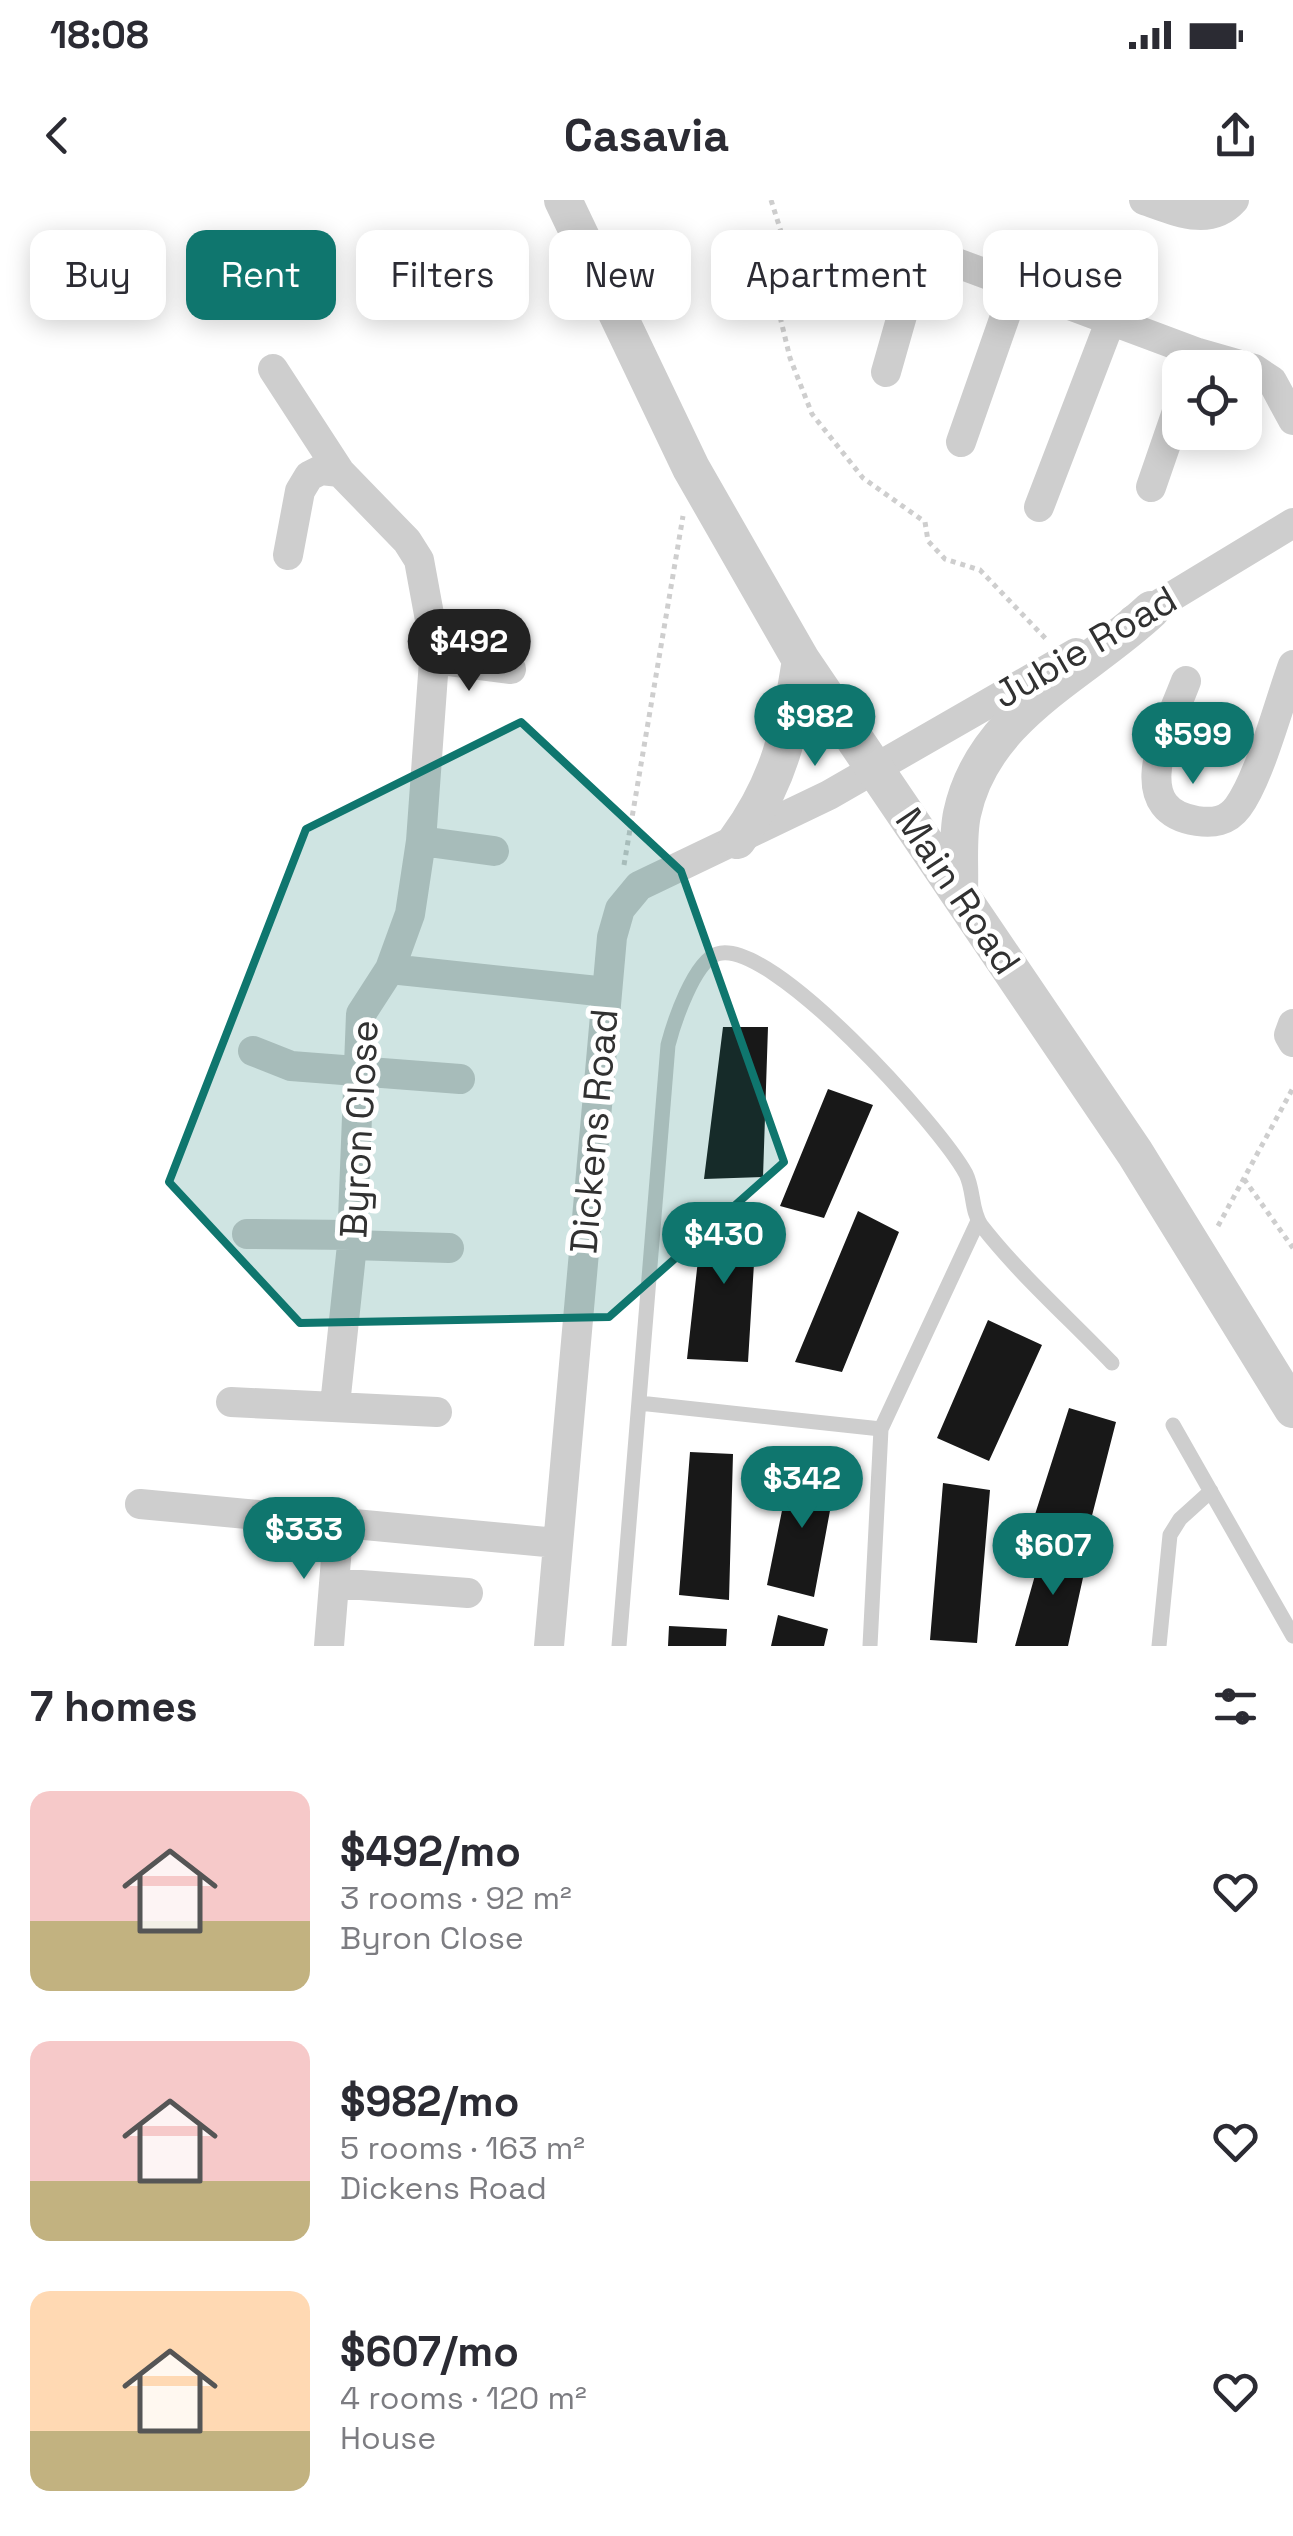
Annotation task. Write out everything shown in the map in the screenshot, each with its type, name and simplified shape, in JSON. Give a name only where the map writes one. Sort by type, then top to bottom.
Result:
[{"type":"street","name":"Main Road","points":[[563,200],[691,468],[802,660],[1201,1257],[1293,1409]]},
{"type":"street","points":[[1144,200],[1193,216],[1210,215],[1234,200]]},
{"type":"street","points":[[886,372],[911,284],[926,262],[946,259],[983,275]]},
{"type":"street","points":[[960,442],[1004,320]]},
{"type":"street","points":[[1104,320],[1173,350]]},
{"type":"street","points":[[1039,507],[1110,322]]},
{"type":"street","name":"Byron Close","points":[[274,369],[340,472],[407,541],[419,560],[425,575],[434,659],[421,842],[410,914],[390,969],[361,1014],[353,1240],[336,1405]]},
{"type":"street","points":[[1262,375],[1293,420]]},
{"type":"street","points":[[1151,487],[1164,450]]},
{"type":"street","points":[[288,554],[304,485],[321,470],[340,472]]},
{"type":"street","name":"Jubie Road","points":[[874,768],[1152,610],[1293,523]]},
{"type":"street","points":[[959,891],[961,819],[969,788],[984,757],[1016,714],[1118,641],[1152,610]]},
{"type":"street","points":[[434,659],[511,669]]},
{"type":"street","points":[[737,840],[761,807],[781,764],[802,660]]},
{"type":"street","points":[[1186,681],[1154,767],[1162,802],[1191,820],[1213,823],[1238,808],[1282,728],[1293,664]]},
{"type":"street","name":"Dickens Road","points":[[549,1646],[606,992],[616,923],[630,894],[874,768]]},
{"type":"street","points":[[421,842],[494,851]]},
{"type":"street","points":[[390,969],[606,992]]},
{"type":"street","points":[[253,1050],[291,1066],[460,1079]]},
{"type":"street","points":[[246,1234],[449,1248]]},
{"type":"street","points":[[231,1402],[437,1412]]},
{"type":"street","points":[[140,1504],[557,1543]]},
{"type":"street","points":[[329,1646],[339,1522]]},
{"type":"street","points":[[334,1583],[468,1593]]},
{"type":"lane","points":[[619,1646],[668,1045],[696,974],[711,956],[732,953],[766,965],[792,984],[908,1096],[966,1175],[978,1222],[1112,1363]]},
{"type":"lane","points":[[870,1646],[880,1429],[978,1222]]},
{"type":"lane","points":[[639,1403],[880,1429]]},
{"type":"lane","points":[[1173,1426],[1293,1636]]},
{"type":"lane","points":[[1159,1646],[1170,1535],[1180,1519],[1211,1491]]},
{"type":"path","points":[[771,200],[783,238],[776,300],[790,358],[812,414],[863,478],[925,522],[928,541],[945,559],[980,570],[1008,596],[1045,637],[1060,662]]},
{"type":"path","points":[[622,878],[691,468]]},
{"type":"path","points":[[1201,1257],[1293,1088]]},
{"type":"path","points":[[1244,1179],[1293,1248]]},
{"type":"highlighted area","points":[[521,722],[681,871],[784,1162],[609,1317],[300,1323],[169,1182],[306,829]]},
{"type":"building","points":[[723,1027],[768,1027],[763,1177],[704,1179]]},
{"type":"building","points":[[828,1089],[873,1105],[824,1218],[780,1206]]},
{"type":"building","points":[[704,1206],[757,1214],[748,1362],[687,1359]]},
{"type":"building","points":[[858,1211],[899,1232],[842,1372],[795,1362]]},
{"type":"building","points":[[988,1320],[1042,1345],[989,1461],[937,1438]]},
{"type":"building","points":[[1069,1408],[1116,1422],[1086,1539],[1031,1527]]},
{"type":"building","points":[[690,1452],[733,1454],[729,1600],[679,1595]]},
{"type":"building","points":[[791,1466],[837,1473],[814,1597],[767,1585]]},
{"type":"building","points":[[943,1483],[990,1490],[977,1643],[930,1640]]},
{"type":"building","points":[[1045,1540],[1088,1555],[1068,1646],[1015,1646]]},
{"type":"building","points":[[778,1615],[828,1629],[824,1646],[771,1646]]},
{"type":"building","points":[[669,1626],[727,1629],[726,1646],[668,1646]]}]
